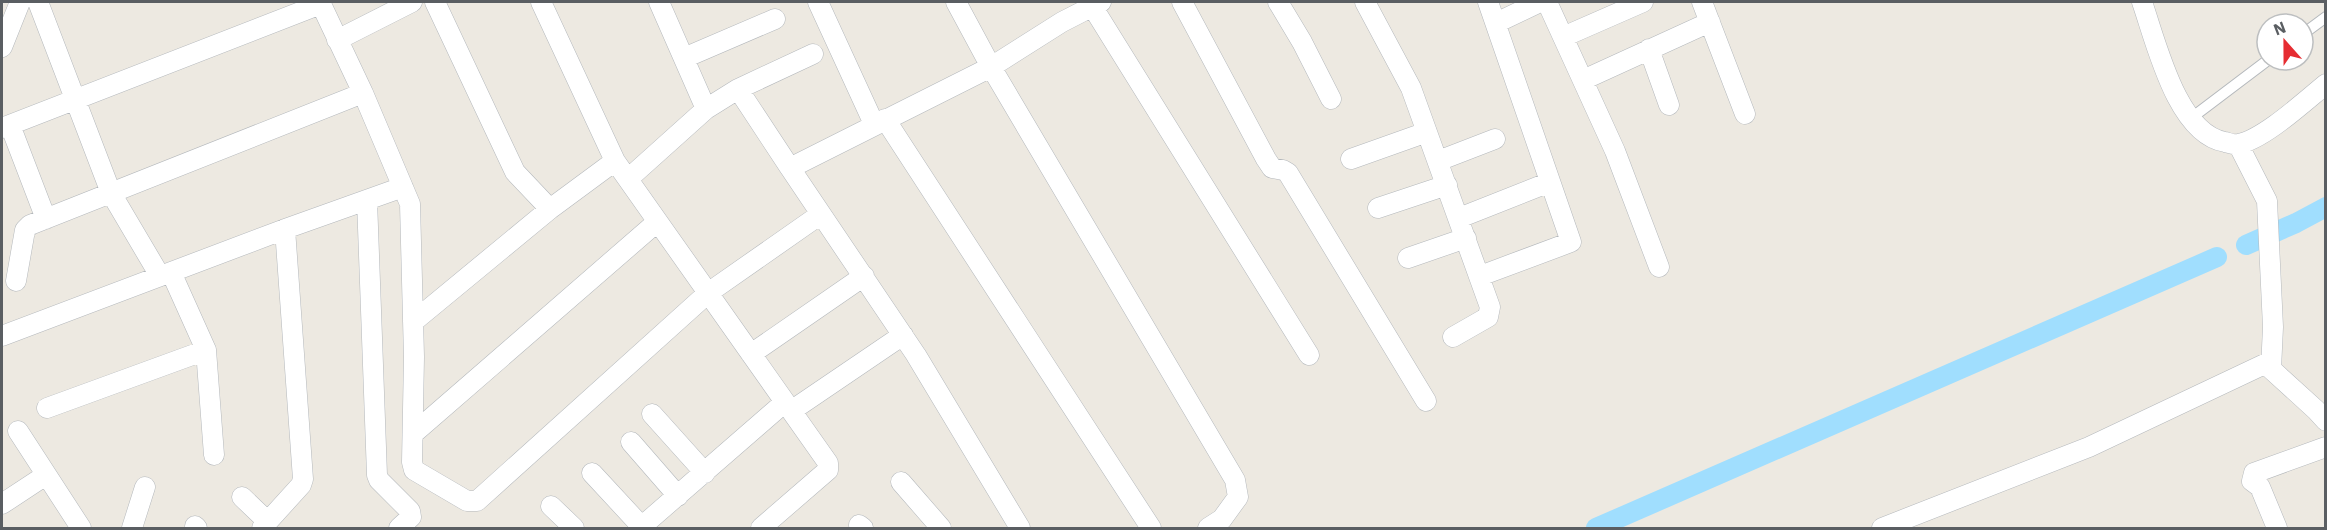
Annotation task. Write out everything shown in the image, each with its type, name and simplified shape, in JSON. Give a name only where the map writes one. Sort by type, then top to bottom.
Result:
[{"type":"street","points":[[2,6],[15,2]]},
{"type":"street","points":[[2,47],[20,2]]},
{"type":"street","points":[[337,40],[412,2]]},
{"type":"street","points":[[435,2],[515,171],[550,209]]},
{"type":"street","points":[[541,2],[615,161],[828,463],[828,471],[761,528]]},
{"type":"street","points":[[818,2],[879,121],[1151,528]]},
{"type":"street","points":[[956,2],[991,67],[1235,480],[1238,497],[1222,519],[1208,528]]},
{"type":"street","points":[[1182,2],[1266,159],[1272,168],[1288,173],[1426,401]]},
{"type":"street","points":[[1278,2],[1302,42],[1331,99]]},
{"type":"street","points":[[1365,2],[1405,75],[1490,307],[1489,315],[1453,337]]},
{"type":"street","points":[[1480,276],[1571,242],[1488,2]]},
{"type":"street","points":[[1496,23],[1540,2]]},
{"type":"street","points":[[1547,2],[1615,151],[1659,267]]},
{"type":"street","points":[[1563,37],[1643,2]]},
{"type":"street","points":[[1702,2],[1745,114]]},
{"type":"street","points":[[2142,2],[2182,108],[2190,119],[2214,140],[2238,144],[2258,135],[2284,118],[2325,84]]},
{"type":"street","points":[[43,3],[75,101],[111,193],[166,274],[206,350],[214,455]]},
{"type":"street","points":[[46,219],[6,127],[320,3],[363,93],[410,204],[414,433],[412,462],[414,470],[467,501],[477,501],[708,292],[821,214]]},
{"type":"street","points":[[664,3],[706,109]]},
{"type":"street","points":[[790,168],[879,121],[991,67],[1062,22],[1097,4],[1309,355]]},
{"type":"street","points":[[684,58],[775,18]]},
{"type":"street","points":[[1583,80],[1710,22]]},
{"type":"street","points":[[1649,49],[1669,105]]},
{"type":"street","points":[[627,179],[706,109],[738,89],[813,54]]},
{"type":"street","points":[[738,89],[903,335],[1020,528]]},
{"type":"street","points":[[16,281],[25,230],[30,225],[363,93]]},
{"type":"street","points":[[1351,159],[1427,132]]},
{"type":"street","points":[[1438,161],[1495,139]]},
{"type":"street","points":[[2238,144],[2267,201],[2273,327],[2271,369],[2316,410],[2325,422]]},
{"type":"street","points":[[413,322],[550,209],[615,161]]},
{"type":"street","points":[[1459,218],[1550,182]]},
{"type":"street","points":[[1378,208],[1447,185]]},
{"type":"street","points":[[2,336],[403,187]]},
{"type":"street","points":[[367,200],[377,475],[379,480],[411,511],[411,517],[399,528]]},
{"type":"street","points":[[414,433],[657,222]]},
{"type":"street","points":[[242,497],[265,525],[301,485],[303,479],[285,229]]},
{"type":"street","points":[[1408,258],[1466,238]]},
{"type":"street","points":[[751,354],[864,276]]},
{"type":"street","points":[[592,473],[646,526],[705,473],[788,407],[903,335]]},
{"type":"street","points":[[47,408],[206,350]]},
{"type":"street","points":[[1882,528],[2089,447],[2271,361]]},
{"type":"street","points":[[652,414],[705,473]]},
{"type":"street","points":[[18,431],[81,528]]},
{"type":"street","points":[[631,441],[678,496]]},
{"type":"street","points":[[2277,528],[2260,487],[2252,481],[2254,473],[2325,447]]},
{"type":"street","points":[[2,504],[46,475]]},
{"type":"street","points":[[901,482],[941,528]]},
{"type":"street","points":[[132,528],[145,488]]},
{"type":"street","points":[[551,506],[574,528]]},
{"type":"lane","points":[[2190,119],[2255,70]]},
{"type":"waterway","points":[[2246,245],[2326,207]]},
{"type":"waterway","points":[[1596,528],[2217,257]]}]
